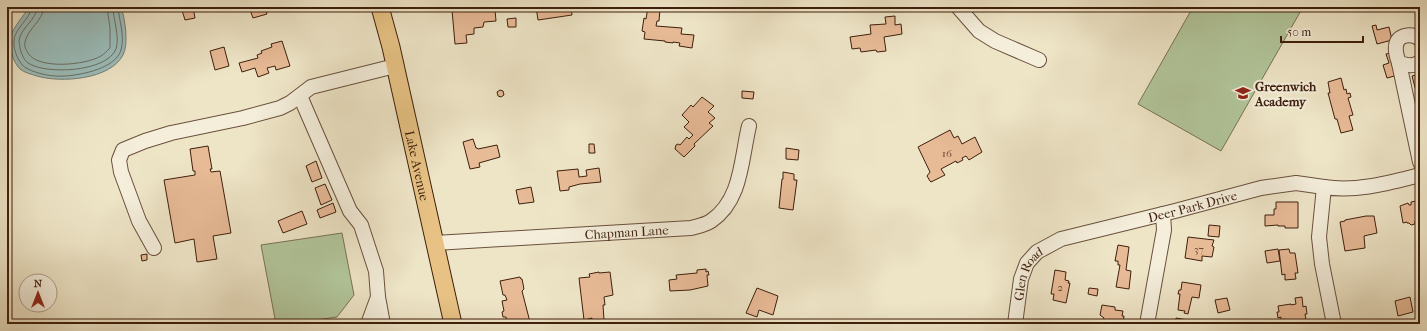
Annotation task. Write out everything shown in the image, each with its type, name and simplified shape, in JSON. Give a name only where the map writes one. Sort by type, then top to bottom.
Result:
[{"type":"main road","name":"Lake Avenue","points":[[380,7],[395,66],[453,324]]},
{"type":"street","points":[[958,7],[979,32],[995,42],[1039,60]]},
{"type":"street","points":[[1420,39],[1414,35],[1409,35],[1400,39],[1396,48],[1420,162]]},
{"type":"street","points":[[1399,63],[1414,65],[1420,62]]},
{"type":"street","points":[[154,248],[139,221],[121,172],[119,160],[124,150],[172,132],[243,118],[280,108],[290,103],[311,87],[395,66]]},
{"type":"street","points":[[300,96],[350,211],[361,225],[376,271],[378,297],[383,324]]},
{"type":"street","name":"Chapman Lane","points":[[435,243],[691,228],[705,224],[711,221],[729,204],[735,191],[749,126]]},
{"type":"street","name":"Deer Park Drive","points":[[1061,238],[1163,214],[1261,188],[1296,183],[1338,189],[1356,189],[1378,186],[1420,175]]},
{"type":"street","points":[[1324,187],[1319,237],[1322,264],[1334,324]]},
{"type":"street","points":[[1147,324],[1164,230],[1163,214]]},
{"type":"street","name":"Glen Road","points":[[1015,324],[1021,279],[1027,263],[1037,252],[1061,238]]},
{"type":"street","points":[[368,324],[378,297]]},
{"type":"green space","points":[[1193,7],[1303,7],[1221,151],[1138,104]]},
{"type":"green space","points":[[342,233],[354,295],[337,317],[289,324],[276,324],[261,245]]},
{"type":"water","points":[[30,7],[121,7],[125,24],[126,38],[123,55],[117,63],[107,70],[84,78],[47,78],[24,72],[15,62],[9,41],[21,18]]},
{"type":"building","points":[[181,7],[193,7],[195,18],[185,20]]},
{"type":"building","points":[[249,7],[265,7],[267,14],[253,18]]},
{"type":"building","points":[[536,7],[571,7],[572,15],[538,20]]},
{"type":"building","points":[[648,7],[660,9],[659,21],[657,21],[656,26],[682,28],[681,34],[694,35],[692,48],[679,46],[680,43],[644,39],[645,32],[642,31],[644,18],[646,19]]},
{"type":"building","points":[[484,8],[485,12],[486,10],[495,10],[496,21],[484,22],[483,27],[474,28],[474,34],[466,35],[467,43],[455,44],[452,10],[470,9],[470,11],[480,11],[480,9]]},
{"type":"building","points":[[895,16],[895,25],[901,24],[902,34],[884,37],[886,51],[877,52],[876,50],[861,52],[860,48],[852,49],[850,37],[871,34],[870,25],[886,24],[885,17]]},
{"type":"building","points":[[516,18],[516,27],[508,27],[507,19]]},
{"type":"building","points":[[1376,25],[1377,30],[1389,27],[1392,40],[1377,44],[1372,26]]},
{"type":"building","points":[[282,41],[290,66],[276,70],[275,66],[267,68],[269,73],[258,77],[255,68],[242,72],[239,63],[258,58],[257,55],[262,53],[261,51],[272,47],[271,44]]},
{"type":"building","points":[[224,47],[229,66],[215,70],[210,51]]},
{"type":"building","points":[[1395,52],[1398,75],[1387,78],[1383,65],[1389,63],[1386,54]]},
{"type":"building","points":[[1420,74],[1420,94],[1417,95],[1412,76]]},
{"type":"building","points":[[1341,78],[1344,90],[1346,89],[1347,94],[1350,93],[1351,97],[1348,98],[1353,115],[1349,116],[1353,130],[1341,133],[1337,119],[1335,119],[1328,93],[1330,93],[1328,82]]},
{"type":"building","points":[[500,90],[503,91],[504,95],[501,97],[498,96],[497,92]]},
{"type":"building","points":[[742,91],[754,92],[753,99],[742,98]]},
{"type":"building","points":[[702,97],[714,106],[708,112],[715,118],[709,123],[713,126],[694,144],[695,146],[684,157],[675,149],[676,145],[680,145],[687,137],[689,139],[693,135],[684,127],[689,122],[682,115],[691,105],[693,107]]},
{"type":"building","points":[[950,130],[954,138],[958,136],[962,144],[975,137],[982,152],[969,160],[966,156],[962,158],[963,160],[957,163],[956,161],[941,169],[945,175],[931,182],[927,176],[930,172],[918,147]]},
{"type":"building","points":[[473,139],[476,148],[478,149],[497,145],[500,157],[479,163],[480,167],[470,169],[463,142]]},
{"type":"building","points":[[589,144],[594,144],[595,153],[589,153]]},
{"type":"building","points":[[208,146],[212,169],[210,169],[211,172],[220,171],[231,233],[213,236],[217,259],[197,262],[194,239],[175,243],[164,180],[195,175],[195,171],[193,171],[190,149]]},
{"type":"building","points":[[786,148],[799,150],[798,160],[786,159]]},
{"type":"building","points":[[316,161],[322,178],[312,182],[306,166]]},
{"type":"building","points":[[599,168],[601,182],[580,184],[569,187],[569,190],[560,191],[557,171],[578,169],[579,177],[587,176],[586,170]]},
{"type":"building","points":[[783,172],[794,174],[794,180],[797,180],[793,210],[779,208]]},
{"type":"building","points":[[325,184],[332,200],[321,205],[315,188]]},
{"type":"building","points":[[531,187],[534,202],[519,204],[516,190]]},
{"type":"building","points":[[1416,201],[1417,203],[1420,202],[1420,220],[1415,221],[1415,224],[1411,225],[1407,222],[1403,223],[1400,206],[1408,203],[1411,205],[1411,202]]},
{"type":"building","points":[[1276,202],[1298,202],[1298,228],[1285,228],[1285,226],[1278,225],[1265,226],[1265,215],[1274,215]]},
{"type":"building","points":[[333,203],[336,212],[320,218],[317,210]]},
{"type":"building","points":[[302,211],[307,224],[283,233],[278,221]]},
{"type":"building","points":[[1366,216],[1374,216],[1377,233],[1364,236],[1365,248],[1345,251],[1340,222]]},
{"type":"building","points":[[1209,225],[1220,226],[1219,237],[1208,236]]},
{"type":"building","points":[[1188,237],[1214,240],[1212,246],[1214,247],[1212,257],[1202,256],[1202,261],[1185,258]]},
{"type":"building","points":[[1118,245],[1129,247],[1126,270],[1131,271],[1129,289],[1116,287],[1120,265],[1118,265],[1118,261],[1115,261]]},
{"type":"building","points":[[1278,249],[1280,261],[1267,263],[1265,251]]},
{"type":"building","points":[[1289,249],[1290,253],[1295,253],[1298,273],[1295,273],[1296,279],[1285,280],[1285,274],[1282,275],[1279,250]]},
{"type":"building","points":[[147,254],[147,260],[142,261],[141,255]]},
{"type":"building","points":[[706,269],[706,272],[708,271],[709,275],[707,275],[708,286],[690,290],[670,291],[669,280],[677,279],[676,275],[697,273],[697,270]]},
{"type":"building","points":[[1055,270],[1066,272],[1065,280],[1069,281],[1068,283],[1070,283],[1066,303],[1053,300],[1054,294],[1051,294]]},
{"type":"building","points":[[610,272],[613,295],[604,297],[604,320],[592,321],[592,318],[584,320],[579,278],[590,277],[589,274]]},
{"type":"building","points":[[520,277],[522,279],[524,289],[522,291],[530,322],[527,322],[528,324],[507,324],[506,317],[503,317],[502,312],[504,311],[502,301],[507,300],[505,295],[503,295],[500,281]]},
{"type":"building","points":[[1182,282],[1201,285],[1199,298],[1192,297],[1188,314],[1184,313],[1185,311],[1178,310],[1180,294],[1178,294],[1179,290],[1181,290]]},
{"type":"building","points":[[757,288],[778,296],[773,315],[759,310],[757,317],[746,313]]},
{"type":"building","points":[[1089,288],[1098,289],[1097,296],[1088,294]]},
{"type":"building","points":[[1302,297],[1303,307],[1306,306],[1306,320],[1286,324],[1285,319],[1281,320],[1281,317],[1278,318],[1278,306],[1296,304],[1295,298]]},
{"type":"building","points":[[1410,297],[1413,312],[1398,316],[1395,301]]},
{"type":"building","points":[[1420,297],[1420,310],[1417,310],[1415,298]]},
{"type":"building","points":[[1227,298],[1230,310],[1218,313],[1215,300]]},
{"type":"building","points":[[1102,305],[1115,307],[1115,310],[1123,311],[1123,324],[1103,324],[1104,318],[1100,315]]},
{"type":"building","points":[[1176,318],[1188,320],[1188,324],[1175,324]]},
{"type":"place","name":"Greenwich Academy","points":[[1243,93]]}]
